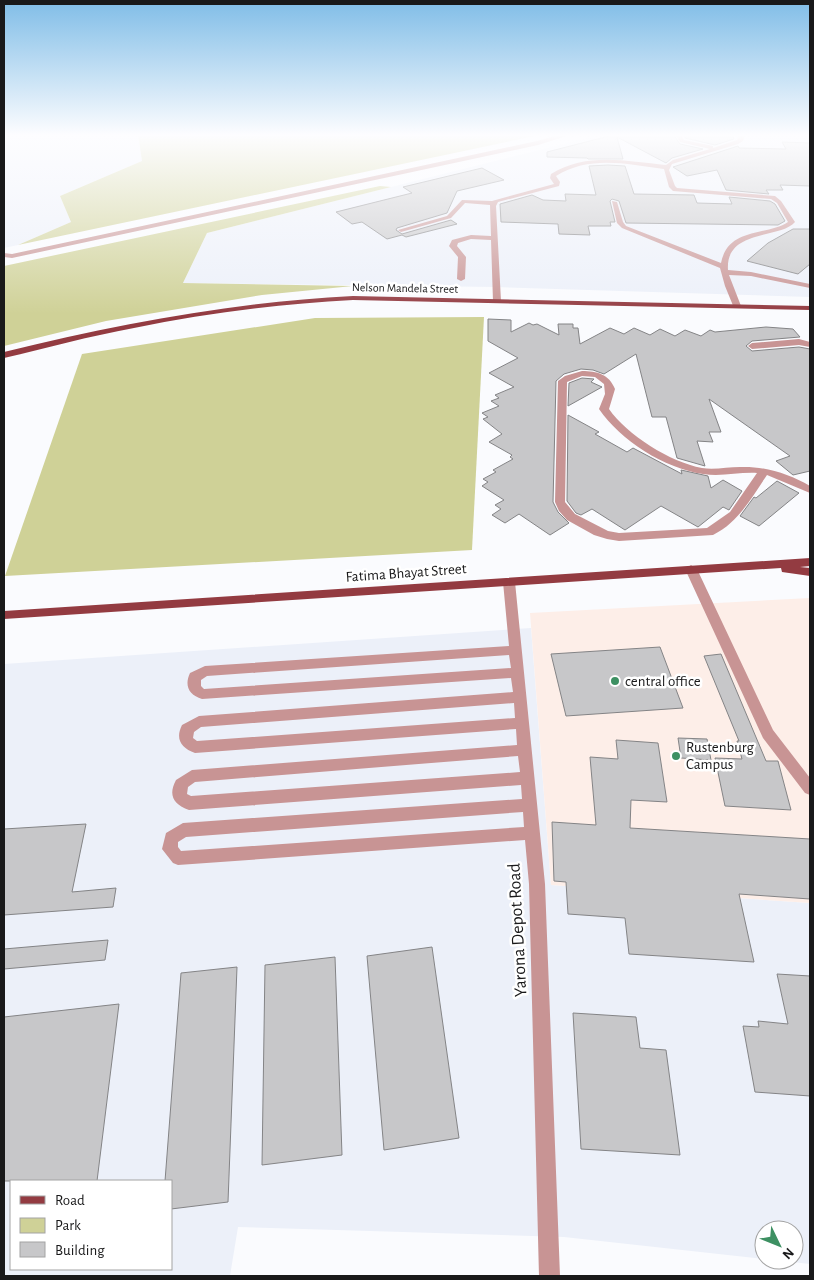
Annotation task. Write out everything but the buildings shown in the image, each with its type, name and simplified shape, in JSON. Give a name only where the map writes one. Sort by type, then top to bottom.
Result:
[{"type":"main road","name":"Nelson Mandela Street","points":[[4,354],[166,318],[267,303],[353,298],[810,308]]},
{"type":"main road","name":"Fatima Bhayat Street","points":[[4,615],[810,562]]},
{"type":"main road","points":[[764,566],[810,572]]},
{"type":"street","points":[[4,259],[8,255],[305,194]]},
{"type":"street","points":[[401,230],[449,217],[455,213],[460,203],[464,201],[494,203],[526,194]]},
{"type":"street","points":[[727,194],[773,197],[780,202],[792,222],[789,225],[758,232],[741,241],[728,253],[724,269],[737,306]]},
{"type":"street","points":[[614,202],[620,224],[624,227],[724,269],[810,286]]},
{"type":"street","points":[[494,203],[496,301]]},
{"type":"street","points":[[461,279],[462,257],[455,250],[455,242],[471,237],[494,238]]},
{"type":"street","points":[[752,346],[799,342],[810,345]]},
{"type":"street","points":[[764,471],[730,518],[719,528],[709,532],[619,537],[598,532],[571,517],[563,509],[560,502],[563,381],[568,375],[586,373],[593,374],[608,382],[610,388],[604,409],[612,421],[628,435],[677,462],[703,470],[764,471],[810,490]]},
{"type":"street","points":[[691,569],[768,734],[810,789]]},
{"type":"street","name":"Yarona Depot Road","points":[[510,582],[537,884],[550,1276]]},
{"type":"street","points":[[516,650],[205,671],[195,677],[194,688],[202,694],[517,673]]},
{"type":"street","points":[[520,697],[199,722],[187,729],[186,741],[195,747],[523,723]]},
{"type":"street","points":[[525,750],[192,776],[180,784],[179,797],[189,803],[528,778]]},
{"type":"street","points":[[530,805],[183,830],[171,838],[170,849],[178,858],[532,832]]},
{"type":"shaded area","points":[[4,194],[65,194],[60,196],[71,222],[18,245],[4,248]]},
{"type":"shaded area","points":[[364,194],[810,194],[810,297],[496,287],[183,283],[207,233]]},
{"type":"shaded area","name":"Rustenburg Campus","points":[[810,598],[810,903],[551,885],[530,613]]},
{"type":"shaded area","points":[[531,628],[551,885],[810,903],[810,1264],[804,1263],[804,1220],[754,1220],[754,1258],[564,1237],[238,1227],[230,1276],[4,1276],[4,664]]},
{"type":"green space","points":[[65,194],[261,194],[18,245],[71,222],[60,196]]},
{"type":"green space","points":[[344,194],[364,194],[207,233],[183,283],[353,286],[262,295],[106,321],[4,346],[4,266]]},
{"type":"green space","points":[[484,317],[472,550],[5,576],[82,354],[315,318]]},
{"type":"place","name":"central office","points":[[615,681]]},
{"type":"place","name":"Rustenburg Campus","points":[[676,756]]}]
